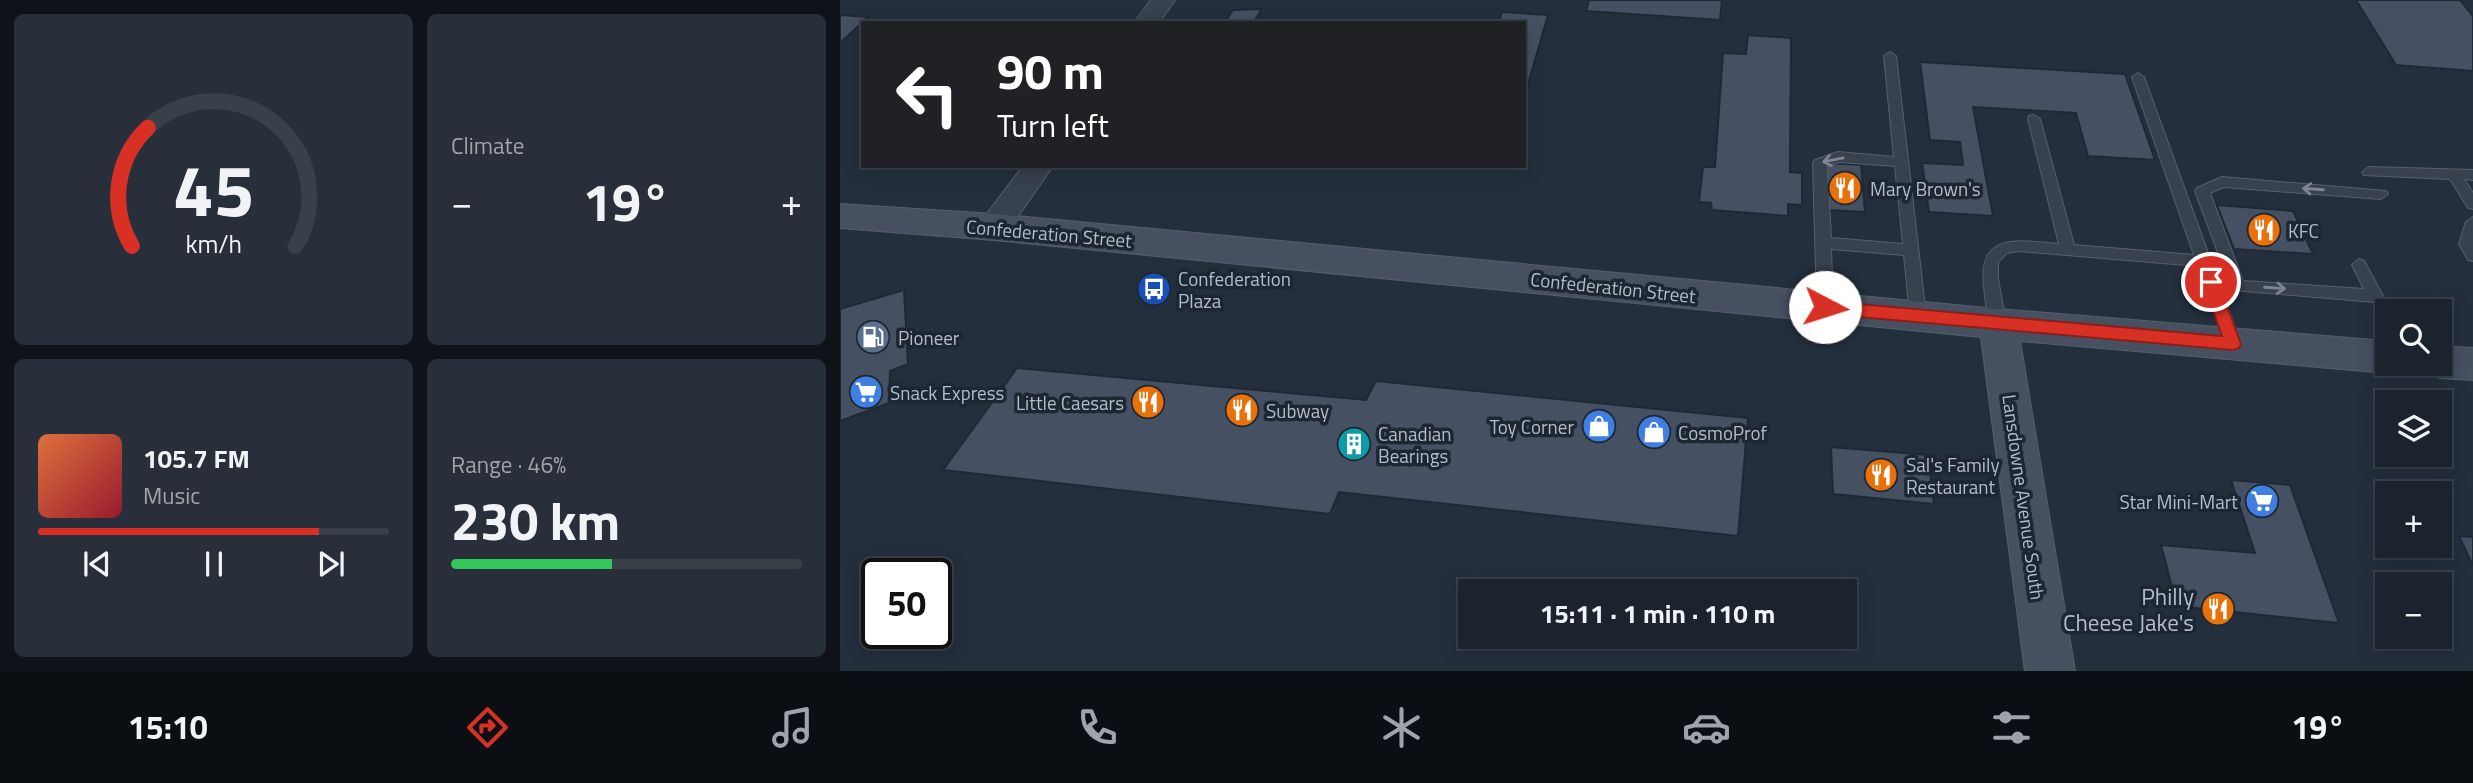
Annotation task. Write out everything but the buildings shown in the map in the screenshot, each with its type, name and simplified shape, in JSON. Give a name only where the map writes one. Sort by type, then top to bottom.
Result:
[{"type":"main road","name":"Confederation Street","points":[[847,222],[994,227],[1998,324],[2375,356]]},
{"type":"main road","name":"Lansdowne Avenue South","points":[[1998,324],[2050,671]]},
{"type":"main road","points":[[2452,363],[2473,364]]},
{"type":"street","points":[[1147,21],[1163,0]]},
{"type":"street","points":[[994,227],[1038,168]]},
{"type":"lane","points":[[1890,56],[1918,316]]},
{"type":"lane","points":[[2138,77],[2233,344]]},
{"type":"lane","points":[[2034,119],[2068,250]]},
{"type":"lane","points":[[1825,307],[1820,163],[1838,158],[1901,162]]},
{"type":"lane","points":[[2369,172],[2473,175]]},
{"type":"lane","points":[[2455,176],[2473,204]]},
{"type":"lane","points":[[2360,265],[2375,296],[2237,286],[2202,191],[2222,182],[2381,194]]},
{"type":"lane","points":[[2473,222],[2466,244],[2473,256]]},
{"type":"lane","points":[[1824,243],[1911,250]]},
{"type":"lane","points":[[1998,324],[1989,264],[1993,255],[2004,248],[2019,246],[2203,261]]},
{"type":"place","name":"Mary Brown's","points":[[1845,188]]},
{"type":"place","name":"KFC","points":[[2264,230]]},
{"type":"place","name":"Confederation Plaza","points":[[1154,289]]},
{"type":"place","name":"Pioneer","points":[[873,337]]},
{"type":"place","name":"Snack Express","points":[[866,392]]},
{"type":"place","name":"Little Caesars","points":[[1148,402]]},
{"type":"place","name":"Subway","points":[[1242,410]]},
{"type":"place","name":"Toy Corner","points":[[1599,426]]},
{"type":"place","name":"CosmoProf","points":[[1654,432]]},
{"type":"place","name":"Canadian Bearings","points":[[1354,444]]},
{"type":"place","name":"Sal's Family Restaurant","points":[[1881,475]]},
{"type":"place","name":"Star Mini-Mart","points":[[2262,501]]},
{"type":"place","name":"Philly Cheese Jake's","points":[[2218,609]]},
{"type":"route","points":[[1825,307],[2233,344],[2211,282]]}]
